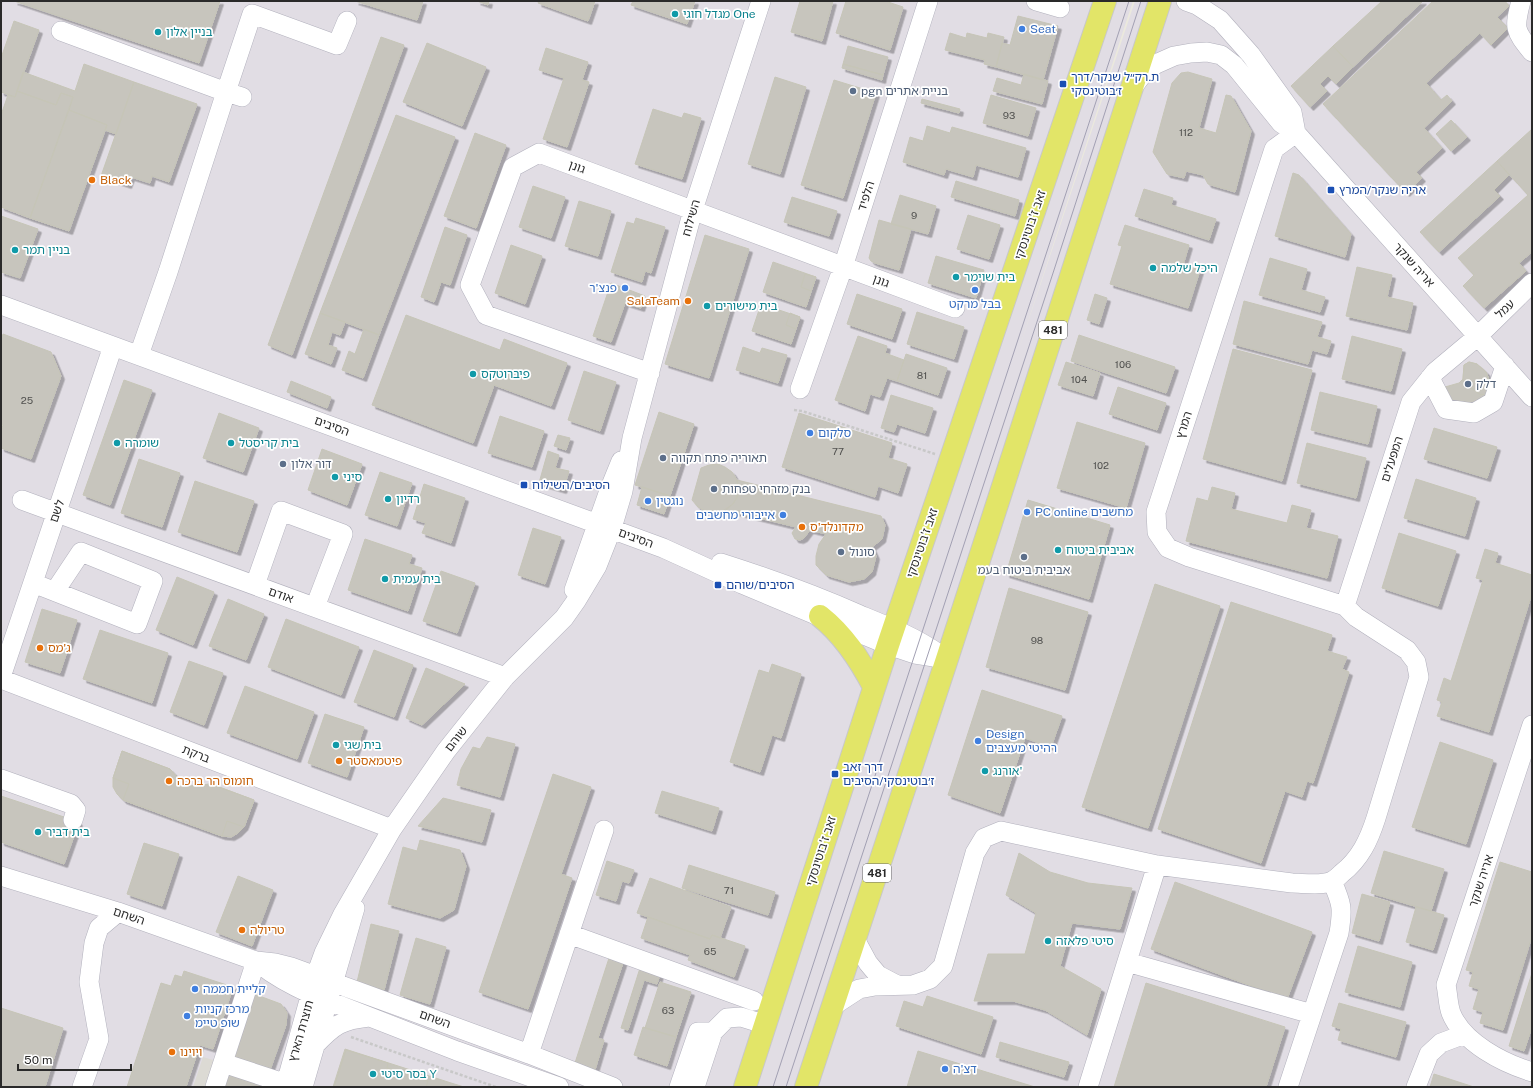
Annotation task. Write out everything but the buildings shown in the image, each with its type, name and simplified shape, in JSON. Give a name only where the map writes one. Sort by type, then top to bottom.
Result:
[{"type":"main road","name":"481","points":[[806,1087],[947,659],[1160,1]]},
{"type":"main road","name":"זאב ז'בוטינסקי","points":[[745,1087],[874,687],[950,459],[1106,3]]},
{"type":"main road","points":[[820,616],[834,627],[846,642],[858,658],[874,687]]},
{"type":"street","name":"השילוח","points":[[604,526],[623,491],[632,438],[693,210],[761,1]]},
{"type":"street","name":"הלפיד","points":[[800,388],[843,267],[928,1]]},
{"type":"street","points":[[1036,1],[1060,8]]},
{"type":"street","points":[[1186,1],[1197,5],[1220,20],[1251,55],[1292,112],[1296,133]]},
{"type":"street","points":[[1521,1],[1516,20],[1519,36],[1532,52]]},
{"type":"street","points":[[140,356],[168,272],[234,94],[252,14],[336,45],[347,21]]},
{"type":"street","points":[[61,31],[234,94]]},
{"type":"street","name":"אריה שנקר","points":[[1132,88],[1143,74],[1156,64],[1174,56],[1206,52],[1221,55],[1234,65],[1282,123],[1296,133],[1532,397]]},
{"type":"street","name":"המרץ","points":[[1296,133],[1274,149],[1156,512],[1157,532],[1168,548],[1189,557],[1345,606]]},
{"type":"street","name":"גונן","points":[[650,373],[486,315],[470,285],[513,167],[539,153],[955,308]]},
{"type":"street","name":"עמל","points":[[1478,336],[1532,283]]},
{"type":"street","name":"הסיבים","points":[[1,304],[663,548],[742,584],[820,616],[930,648],[947,659]]},
{"type":"street","name":"המפעלים","points":[[1345,606],[1411,402],[1435,372],[1478,336]]},
{"type":"street","name":"לשם","points":[[1,678],[113,346]]},
{"type":"street","points":[[1430,378],[1446,409],[1474,413],[1493,402],[1505,366]]},
{"type":"street","name":"אודם","points":[[22,500],[505,677]]},
{"type":"street","points":[[254,585],[280,510],[343,534],[315,607]]},
{"type":"street","name":"שוהם","points":[[325,978],[324,953],[343,914],[435,755],[505,677],[564,618],[597,566],[604,526]]},
{"type":"street","name":"הסיבים","points":[[663,548],[717,561],[812,594],[891,637]]},
{"type":"street","points":[[33,583],[137,624],[153,582],[81,552],[55,591]]},
{"type":"street","points":[[833,1006],[859,990],[874,986],[913,984],[930,979],[943,966],[975,853],[984,838],[1001,831],[1157,865],[1292,883],[1314,884],[1332,881],[1350,866],[1370,838],[1419,677],[1416,662],[1407,650],[1356,617],[1345,606]]},
{"type":"street","name":"ברקת","points":[[1,678],[392,829]]},
{"type":"street","name":"אריה שנקר","points":[[1532,725],[1446,985],[1451,1013],[1465,1034],[1492,1056],[1532,1072]]},
{"type":"street","points":[[1,779],[71,804],[76,810],[73,820]]},
{"type":"street","points":[[529,1054],[604,830]]},
{"type":"street","points":[[1088,1087],[1157,865]]},
{"type":"street","name":"השחם","points":[[1,876],[118,912],[173,925],[256,961],[272,974],[291,985],[319,997],[458,1051],[559,1087]]},
{"type":"street","points":[[1288,1087],[1339,933],[1342,916],[1341,902],[1332,881]]},
{"type":"street","points":[[82,1087],[99,1039],[89,982],[94,943],[100,928],[118,912]]},
{"type":"street","points":[[569,934],[754,1000]]},
{"type":"street","points":[[855,939],[868,963],[878,975],[897,986]]},
{"type":"street","points":[[215,1087],[256,961]]},
{"type":"street","name":"השחם","points":[[256,961],[291,966],[529,1054],[613,1087]]},
{"type":"street","points":[[1127,962],[1312,1014]]},
{"type":"street","name":"תוצרת הארץ","points":[[291,1086],[325,978]]},
{"type":"street","name":"תוצרת הארץ","points":[[291,1086],[315,1045],[319,997]]},
{"type":"street","points":[[315,1045],[329,1031],[340,1023],[370,1017]]},
{"type":"street","points":[[695,1087],[713,1032],[727,1018],[741,1017],[757,1022],[767,1019]]},
{"type":"street","points":[[458,1051],[464,1030]]},
{"type":"street","points":[[679,1087],[698,1032],[713,1032]]},
{"type":"street","points":[[1416,1087],[1429,1054],[1440,1043],[1465,1034]]},
{"type":"street","points":[[223,1063],[291,1086]]},
{"type":"path","points":[[794,410],[950,459]]},
{"type":"path","points":[[329,1031],[496,1087]]},
{"type":"shaded area","points":[[1,1],[1133,1],[1015,361],[1135,1],[1532,1],[1532,1087],[1,1087]]},
{"type":"shaded area","points":[[203,1057],[223,1063],[215,1087],[193,1087]]},
{"type":"tram line","points":[[773,1087],[1129,1]]},
{"type":"tram line","points":[[786,1087],[1141,1]]},
{"type":"place","name":"מגדל חוגי One","points":[[675,14]]},
{"type":"place","name":"Seat","points":[[1022,29]]},
{"type":"place","name":"בניין אלון","points":[[158,32]]},
{"type":"place","name":"ת.רק״ל שנקר/דרך ז׳בוטינסקי","points":[[1063,84]]},
{"type":"place","name":"pgn בניית אתרים","points":[[853,91]]},
{"type":"place","name":"Black","points":[[92,180]]},
{"type":"place","name":"אריה שנקר/המרץ","points":[[1331,190]]},
{"type":"place","name":"בניין תמר","points":[[15,250]]},
{"type":"place","name":"היכל שלמה","points":[[1153,268]]},
{"type":"place","name":"בית שוימר","points":[[956,277]]},
{"type":"place","name":"פנצ'ר","points":[[625,288]]},
{"type":"place","name":"בבל מרקט","points":[[975,290]]},
{"type":"place","name":"SalaTeam","points":[[688,301]]},
{"type":"place","name":"בית מישורים","points":[[707,306]]},
{"type":"place","name":"פיברוטקס","points":[[473,374]]},
{"type":"place","name":"דלק","points":[[1468,384]]},
{"type":"place","name":"סלקום","points":[[810,433]]},
{"type":"place","name":"שומרה","points":[[117,443]]},
{"type":"place","name":"בית קריסטל","points":[[231,443]]},
{"type":"place","name":"תאוריה פתח תקווה","points":[[663,458]]},
{"type":"place","name":"דור אלון","points":[[283,464]]},
{"type":"place","name":"סיני","points":[[335,477]]},
{"type":"place","name":"הסיבים/השילוח","points":[[524,485]]},
{"type":"place","name":"בנק מזרחי טפחות","points":[[714,489]]},
{"type":"place","name":"רדיון","points":[[388,499]]},
{"type":"place","name":"נוגטין","points":[[648,501]]},
{"type":"place","name":"PC online מחשבים","points":[[1027,512]]},
{"type":"place","name":"אייבורי מחשבים","points":[[783,515]]},
{"type":"place","name":"מקדונלד'ס","points":[[802,527]]},
{"type":"place","name":"אביבית ביטוח","points":[[1058,550]]},
{"type":"place","name":"סונול","points":[[841,552]]},
{"type":"place","name":"אביבית ביטוח בעמ","points":[[1024,557]]},
{"type":"place","name":"בית עמית","points":[[385,579]]},
{"type":"place","name":"הסיבים/שוהם","points":[[718,585]]},
{"type":"place","name":"ג'מס","points":[[40,648]]},
{"type":"place","name":"Design רהיטי מעצבים","points":[[978,741]]},
{"type":"place","name":"בית שגי","points":[[336,745]]},
{"type":"place","name":"פיטמאסטר","points":[[339,761]]},
{"type":"place","name":"אורנג'","points":[[985,771]]},
{"type":"place","name":"דרך זאב ז׳בוטינסקי/הסיבים","points":[[835,774]]},
{"type":"place","name":"חומוס הר ברכה","points":[[169,781]]},
{"type":"place","name":"בית דביר","points":[[38,832]]},
{"type":"place","name":"טריולה","points":[[242,930]]},
{"type":"place","name":"סיטי פלאזה","points":[[1048,941]]},
{"type":"place","name":"קליית חממה","points":[[195,989]]},
{"type":"place","name":"מרכז קניות שופ טיימ","points":[[187,1016]]},
{"type":"place","name":"ויוינו","points":[[172,1052]]},
{"type":"place","name":"דצ'ה","points":[[945,1069]]},
{"type":"place","name":"בסר סיטי Y","points":[[373,1074]]}]
